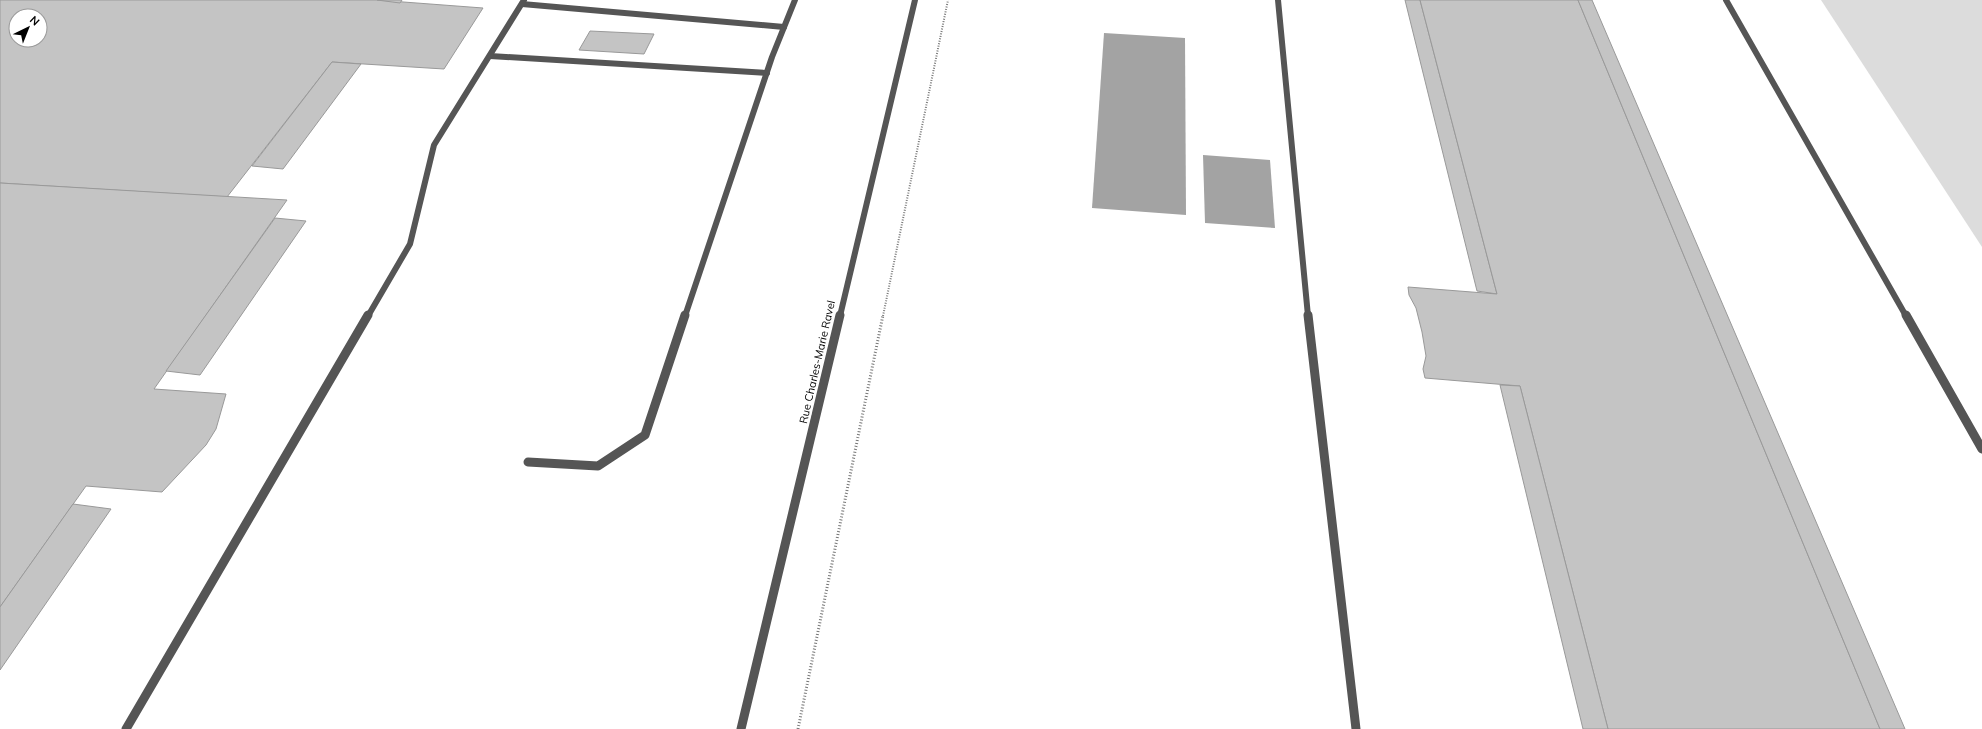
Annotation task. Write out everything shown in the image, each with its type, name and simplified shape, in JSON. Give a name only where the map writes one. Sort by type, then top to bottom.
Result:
[{"type":"street","points":[[528,462],[598,466],[645,435],[767,73],[795,0]]},
{"type":"street","name":"Rue Charles-Marie Ravel","points":[[741,729],[915,0]]},
{"type":"street","points":[[1278,0],[1308,314],[1356,729]]},
{"type":"street","points":[[1726,0],[1982,449]]},
{"type":"street","points":[[126,729],[410,244],[434,145],[523,2],[784,27]]},
{"type":"street","points":[[490,56],[767,73]]},
{"type":"path","points":[[798,729],[948,0]]},
{"type":"shaded area","points":[[1821,0],[1982,0],[1982,247]]},
{"type":"shaded area","points":[[1104,33],[1185,38],[1186,215],[1092,208]]},
{"type":"shaded area","points":[[1203,155],[1270,160],[1275,228],[1205,223]]},
{"type":"building","points":[[0,0],[377,0],[483,8],[444,69],[332,62],[227,197],[0,183]]},
{"type":"building","points":[[377,0],[402,0],[400,3]]},
{"type":"building","points":[[1405,0],[1420,0],[1497,294],[1477,291]]},
{"type":"building","points":[[1420,0],[1578,0],[1880,729],[1608,729],[1520,386],[1425,378],[1423,369],[1426,356],[1422,332],[1416,308],[1409,295],[1408,287],[1497,294]]},
{"type":"building","points":[[1578,0],[1592,0],[1905,729],[1880,729]]},
{"type":"building","points":[[590,31],[654,34],[644,54],[579,50]]},
{"type":"building","points":[[332,62],[361,64],[283,169],[252,166]]},
{"type":"building","points":[[0,183],[287,200],[154,389],[226,394],[216,429],[206,445],[162,492],[86,486],[0,607]]},
{"type":"building","points":[[275,218],[306,221],[200,375],[166,371]]},
{"type":"building","points":[[1500,385],[1520,386],[1608,729],[1583,729]]},
{"type":"building","points":[[73,504],[111,509],[0,670],[0,607]]}]
